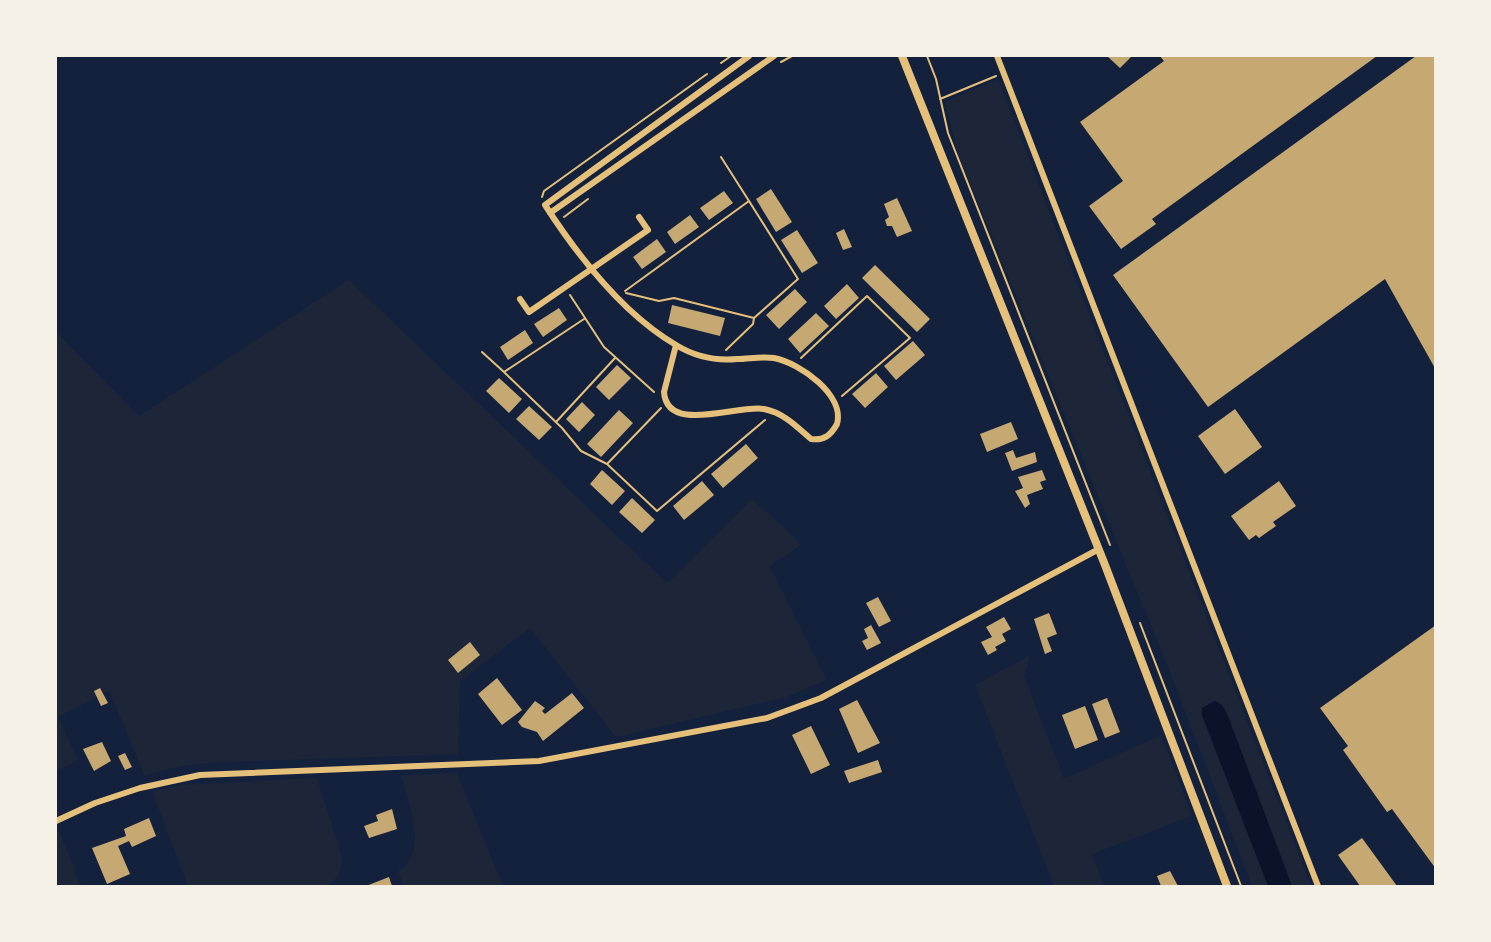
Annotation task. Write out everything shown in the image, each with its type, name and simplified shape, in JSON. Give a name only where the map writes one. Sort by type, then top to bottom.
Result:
[{"type":"main road","points":[[902,56],[1099,549],[1227,886]]},
{"type":"street","points":[[676,345],[666,399],[675,411],[703,416],[744,407],[774,412],[793,423],[811,439],[824,439],[837,424],[839,416],[835,402],[824,389],[793,365],[774,358],[716,359],[676,345],[651,327],[621,294],[593,269],[545,205],[749,56]]},
{"type":"street","points":[[550,213],[774,56]]},
{"type":"street","points":[[997,56],[1318,886]]},
{"type":"street","points":[[520,299],[529,312],[593,269],[648,230],[639,217]]},
{"type":"street","points":[[56,821],[94,803],[140,788],[200,775],[539,761],[767,718],[821,698],[1099,549]]},
{"type":"path","points":[[720,64],[731,56]]},
{"type":"path","points":[[927,56],[948,133],[1110,545]]},
{"type":"path","points":[[545,205],[542,196],[544,191],[710,71]]},
{"type":"path","points":[[940,99],[1004,73]]},
{"type":"path","points":[[716,359],[753,324],[754,318],[798,279],[721,157]]},
{"type":"path","points":[[621,294],[749,201]]},
{"type":"path","points":[[565,288],[600,343],[656,394],[666,399],[607,464]]},
{"type":"path","points":[[621,294],[659,301],[674,298],[754,318]]},
{"type":"path","points":[[793,365],[867,296],[910,338],[835,402]]},
{"type":"path","points":[[504,372],[584,319]]},
{"type":"path","points":[[482,352],[556,422],[581,451],[607,464],[657,512],[774,412]]},
{"type":"path","points":[[556,422],[615,358]]},
{"type":"path","points":[[1139,622],[1241,886]]},
{"type":"shaded area","points":[[991,82],[999,82],[1311,886],[1292,886],[1228,716],[1222,705],[1215,701],[1208,703],[1202,715],[1268,886],[1252,886],[1170,672],[958,154],[945,102]]},
{"type":"shaded area","points":[[349,280],[667,583],[752,499],[802,544],[770,566],[827,680],[786,697],[616,737],[530,628],[460,681],[458,754],[194,764],[145,776],[109,691],[58,717],[78,760],[56,771],[56,332],[139,416]]},
{"type":"shaded area","points":[[1030,655],[1024,676],[1064,779],[1161,735],[1192,816],[1092,854],[1104,886],[1054,886],[975,685]]},
{"type":"shaded area","points":[[1215,701],[1222,705],[1228,716],[1292,886],[1268,886],[1202,715],[1202,708]]},
{"type":"shaded area","points":[[457,773],[503,886],[404,886],[398,871],[408,863],[415,840],[412,813],[401,775]]},
{"type":"shaded area","points":[[317,778],[342,857],[339,874],[328,886],[188,886],[152,791],[182,785]]},
{"type":"shaded area","points":[[59,831],[81,886],[56,886],[56,832]]},
{"type":"building","points":[[1107,56],[1130,56],[1131,57],[1120,68]]},
{"type":"building","points":[[1160,56],[1377,56],[1152,219],[1156,224],[1121,249],[1089,206],[1123,181],[1080,122],[1164,61]]},
{"type":"building","points":[[1416,56],[1436,56],[1436,370],[1385,279],[1208,407],[1113,275]]},
{"type":"building","points":[[771,189],[792,222],[776,232],[756,199]]},
{"type":"building","points":[[724,191],[733,203],[709,220],[700,208]]},
{"type":"building","points":[[897,198],[912,231],[897,237],[892,226],[887,226],[885,220],[889,217],[884,204]]},
{"type":"building","points":[[690,215],[699,227],[675,244],[667,232]]},
{"type":"building","points":[[844,229],[852,247],[843,250],[836,233]]},
{"type":"building","points":[[797,230],[818,263],[802,273],[781,240]]},
{"type":"building","points":[[657,239],[666,252],[642,269],[633,257]]},
{"type":"building","points":[[875,265],[930,319],[917,332],[862,278]]},
{"type":"building","points":[[847,284],[859,298],[836,319],[824,306]]},
{"type":"building","points":[[795,289],[807,302],[779,329],[766,315]]},
{"type":"building","points":[[672,305],[725,318],[720,336],[668,323]]},
{"type":"building","points":[[559,308],[567,320],[543,337],[534,324]]},
{"type":"building","points":[[816,313],[829,326],[800,353],[788,339]]},
{"type":"building","points":[[525,330],[533,343],[508,360],[500,347]]},
{"type":"building","points":[[913,341],[925,355],[896,380],[884,366]]},
{"type":"building","points":[[617,365],[631,378],[609,400],[596,387]]},
{"type":"building","points":[[876,373],[888,387],[865,408],[852,394]]},
{"type":"building","points":[[499,378],[522,399],[509,413],[486,391]]},
{"type":"building","points":[[582,402],[595,415],[579,432],[566,419]]},
{"type":"building","points":[[529,406],[552,427],[539,440],[516,419]]},
{"type":"building","points":[[1235,409],[1262,447],[1225,474],[1198,436]]},
{"type":"building","points":[[619,410],[633,423],[601,457],[587,444]]},
{"type":"building","points":[[1011,422],[1018,439],[987,452],[980,434]]},
{"type":"building","points":[[746,444],[758,458],[723,488],[711,474]]},
{"type":"building","points":[[1013,450],[1016,458],[1035,452],[1037,462],[1012,471],[1005,453]]},
{"type":"building","points":[[602,470],[625,491],[612,505],[590,484]]},
{"type":"building","points":[[1042,470],[1046,480],[1040,482],[1043,489],[1027,495],[1030,504],[1025,508],[1015,491],[1023,488],[1018,477]]},
{"type":"building","points":[[702,481],[714,495],[684,520],[673,506]]},
{"type":"building","points":[[1279,481],[1296,506],[1273,522],[1276,526],[1259,538],[1256,535],[1249,540],[1231,516]]},
{"type":"building","points":[[632,498],[655,520],[642,533],[619,512]]},
{"type":"building","points":[[878,597],[891,621],[879,627],[866,603]]},
{"type":"building","points":[[1049,613],[1057,634],[1047,638],[1052,651],[1045,654],[1034,619]]},
{"type":"building","points":[[1004,617],[1011,629],[1002,634],[1006,641],[995,647],[997,650],[988,655],[981,642],[992,637],[986,627]]},
{"type":"building","points":[[871,625],[881,643],[867,650],[862,641],[868,638],[864,629]]},
{"type":"building","points":[[1436,625],[1436,869],[1392,809],[1387,812],[1343,750],[1348,746],[1320,708]]},
{"type":"building","points":[[470,642],[480,655],[458,673],[448,660]]},
{"type":"building","points":[[497,678],[522,710],[502,725],[478,694]]},
{"type":"building","points":[[100,688],[108,703],[101,706],[94,691]]},
{"type":"building","points":[[572,693],[584,708],[543,741],[537,732],[522,727],[518,722],[535,701],[545,708],[542,711],[545,714]]},
{"type":"building","points":[[1107,698],[1120,732],[1105,738],[1092,704]]},
{"type":"building","points":[[857,700],[880,743],[858,753],[839,709]]},
{"type":"building","points":[[1085,706],[1098,740],[1075,749],[1062,715]]},
{"type":"building","points":[[811,726],[830,765],[811,774],[792,735]]},
{"type":"building","points":[[102,742],[111,761],[94,771],[83,749]]},
{"type":"building","points":[[125,753],[132,767],[125,770],[118,756]]},
{"type":"building","points":[[878,760],[882,772],[849,783],[844,771]]},
{"type":"building","points":[[392,809],[397,829],[369,838],[364,826],[378,821],[376,815]]},
{"type":"building","points":[[149,818],[156,836],[132,847],[129,841],[118,846],[130,874],[107,884],[92,848],[126,836],[124,829]]},
{"type":"building","points":[[1362,838],[1397,886],[1360,886],[1338,855]]},
{"type":"building","points":[[1170,871],[1178,886],[1161,886],[1157,876]]},
{"type":"building","points":[[389,877],[392,886],[366,886]]}]
